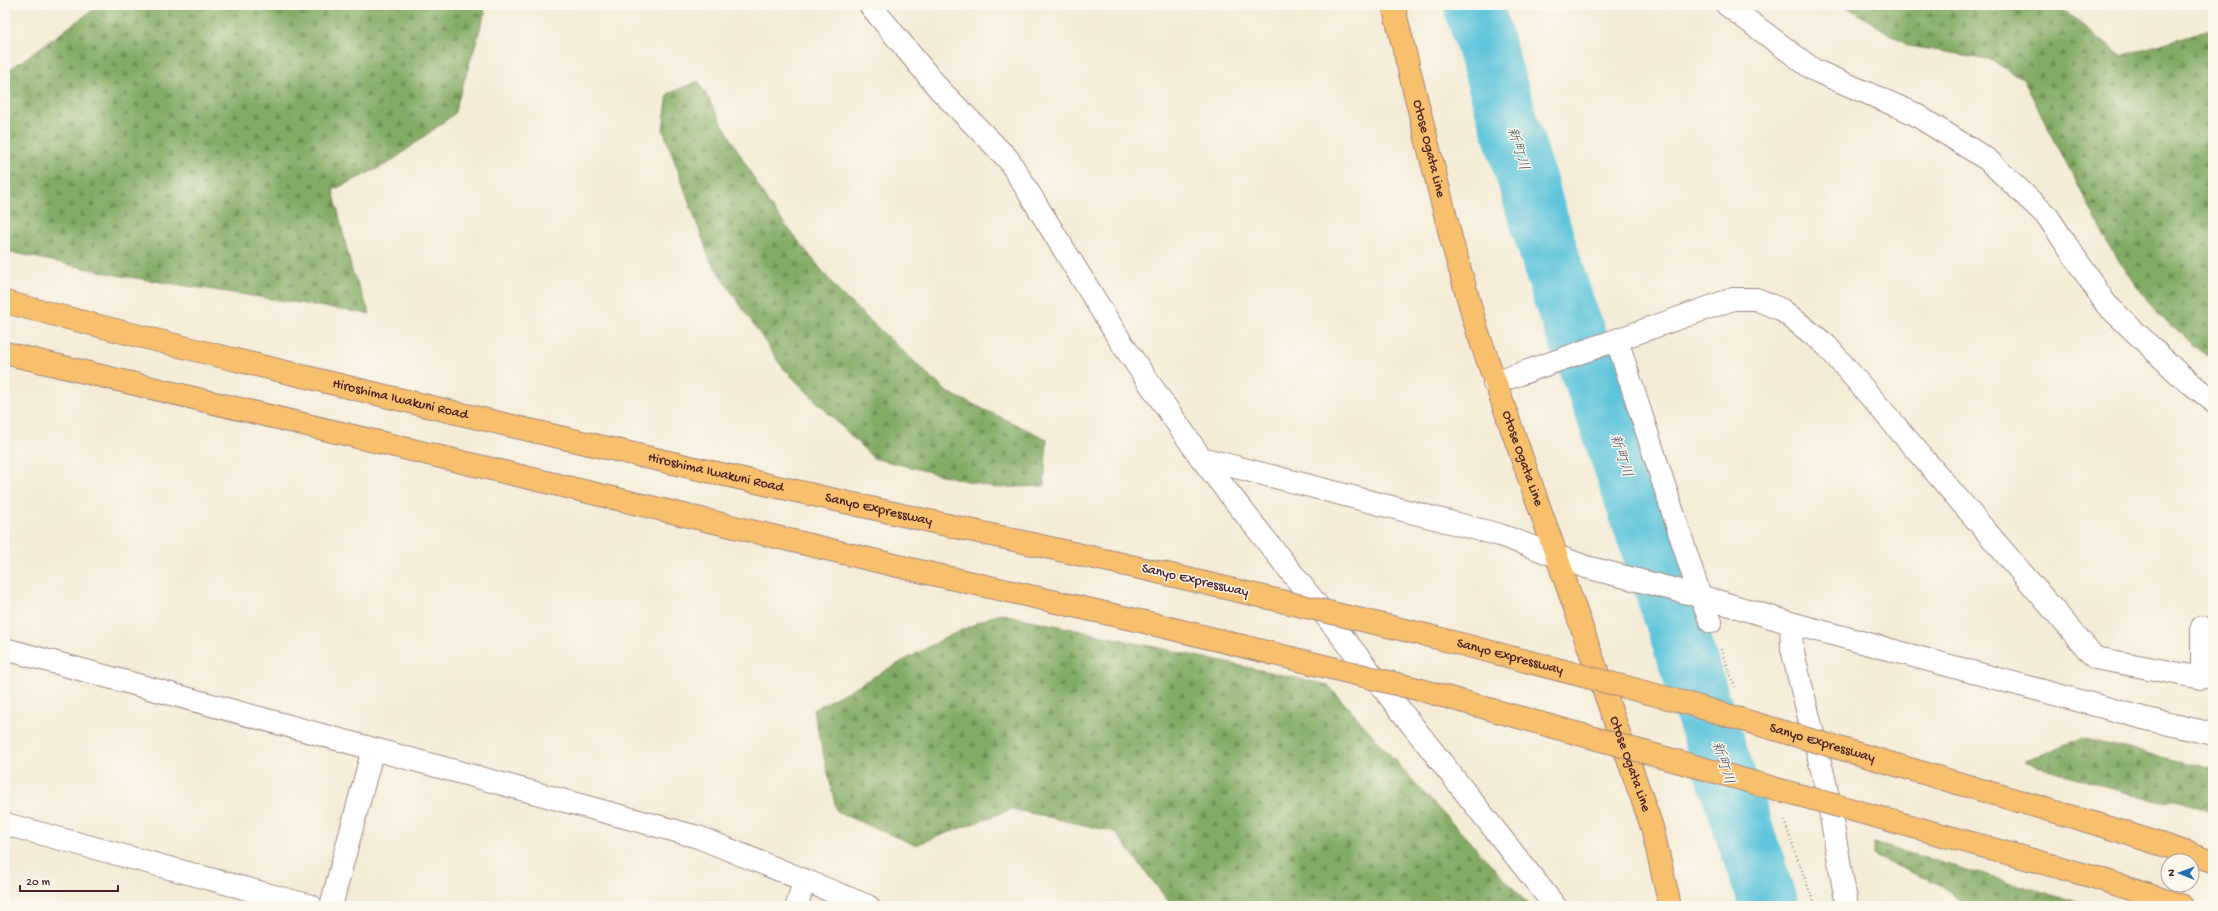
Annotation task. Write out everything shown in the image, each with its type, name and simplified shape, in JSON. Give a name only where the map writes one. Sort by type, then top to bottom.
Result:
[{"type":"main road","name":"Otose Ogata Line","points":[[1393,5],[1452,242],[1494,383],[1652,827],[1670,906]]},
{"type":"main road","name":"Hiroshima Iwakuni Road","points":[[5,302],[194,350],[796,491]]},
{"type":"main road","points":[[5,352],[919,571],[1149,623],[1421,690],[2097,878],[2182,906]]},
{"type":"main road","name":"Sanyo Expressway","points":[[796,491],[1162,573],[1430,636],[1680,701],[2110,828],[2213,861]]},
{"type":"street","points":[[870,5],[940,90],[1008,159],[1123,345],[1200,458],[1555,906]]},
{"type":"street","points":[[1727,5],[1814,70],[1913,113],[1988,160],[2048,218],[2106,304],[2179,374],[2213,401]]},
{"type":"street","points":[[1494,383],[1733,299],[1756,299],[1782,310],[1826,345],[2095,658],[2202,678],[2202,627]]},
{"type":"street","points":[[1613,342],[1695,594],[1711,622]]},
{"type":"street","points":[[1200,458],[1500,535],[1586,567],[1695,594],[1791,623],[2140,717],[2213,734]]},
{"type":"street","points":[[1791,623],[1792,649],[1825,782],[1847,906]]},
{"type":"street","points":[[5,649],[698,837],[868,906]]},
{"type":"street","points":[[331,906],[374,749]]},
{"type":"street","points":[[5,824],[310,906]]},
{"type":"street","points":[[797,906],[804,880]]},
{"type":"green space","points":[[100,5],[483,5],[485,13],[454,114],[389,163],[333,190],[352,271],[370,314],[122,276],[5,251],[5,73]]},
{"type":"green space","points":[[1844,5],[2057,5],[2121,56],[2213,28],[2213,361],[2157,314],[2111,249],[2023,79],[1989,59],[1909,46]]},
{"type":"green space","points":[[698,81],[768,203],[839,292],[947,392],[1047,439],[1044,486],[995,488],[873,458],[782,367],[710,260],[663,129],[668,94]]},
{"type":"green space","points":[[999,613],[1328,685],[1424,793],[1530,906],[1172,906],[1115,832],[1012,809],[915,845],[837,812],[813,710],[947,637]]},
{"type":"green space","points":[[2081,738],[2213,769],[2213,812],[2177,800],[2154,801],[2024,762]]},
{"type":"green space","points":[[1874,843],[2091,906],[1966,906],[1943,886],[1874,856]]},
{"type":"waterway","name":"新町川","points":[[1473,5],[1565,305],[1603,406],[1769,906]]}]
